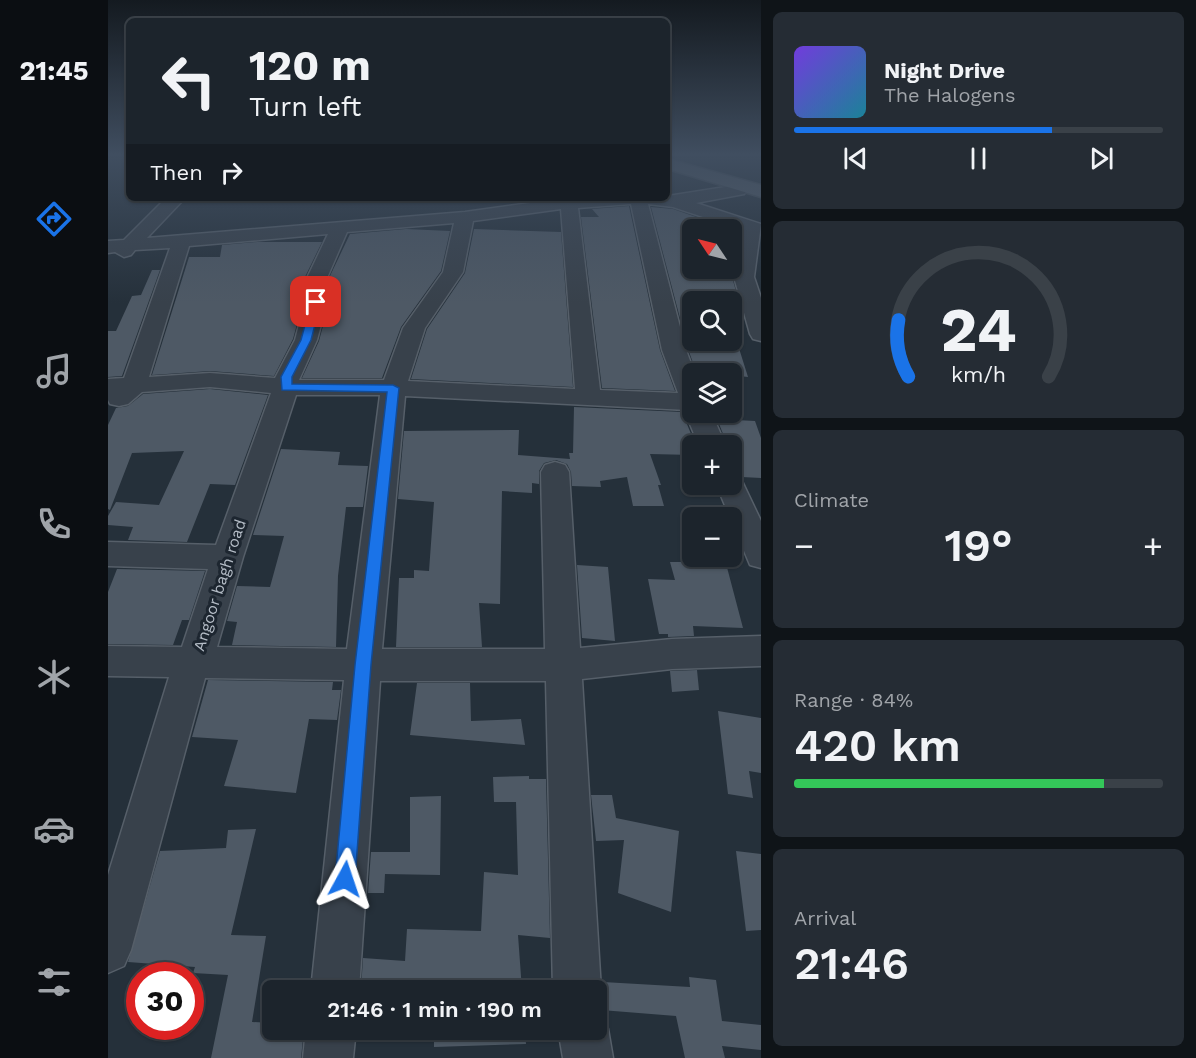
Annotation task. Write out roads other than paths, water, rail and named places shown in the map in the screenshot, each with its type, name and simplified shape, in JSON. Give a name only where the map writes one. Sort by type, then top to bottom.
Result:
[{"type":"street","points":[[108,262],[132,245],[171,203]]},
{"type":"street","points":[[108,247],[465,217],[566,203]]},
{"type":"street","points":[[569,203],[588,397]]},
{"type":"street","points":[[639,203],[674,350],[682,371]]},
{"type":"street","points":[[678,203],[757,228],[744,278],[761,334]]},
{"type":"street","points":[[336,980],[363,665],[393,388],[414,328],[453,272],[465,217]]},
{"type":"street","name":"Angoor bagh road","points":[[108,950],[191,663],[198,653],[227,557],[286,387],[287,377],[306,340],[316,302],[317,278],[341,226]]},
{"type":"street","points":[[108,408],[133,387],[181,242]]},
{"type":"street","points":[[108,387],[210,380],[286,387],[393,388],[682,401]]},
{"type":"street","points":[[555,472],[577,980]]},
{"type":"street","points":[[735,495],[761,556]]},
{"type":"street","points":[[108,554],[227,557]]},
{"type":"street","points":[[108,661],[563,665],[672,654],[761,651]]},
{"type":"street","points":[[328,1058],[330,1040]]},
{"type":"street","points":[[585,1040],[588,1058]]}]
